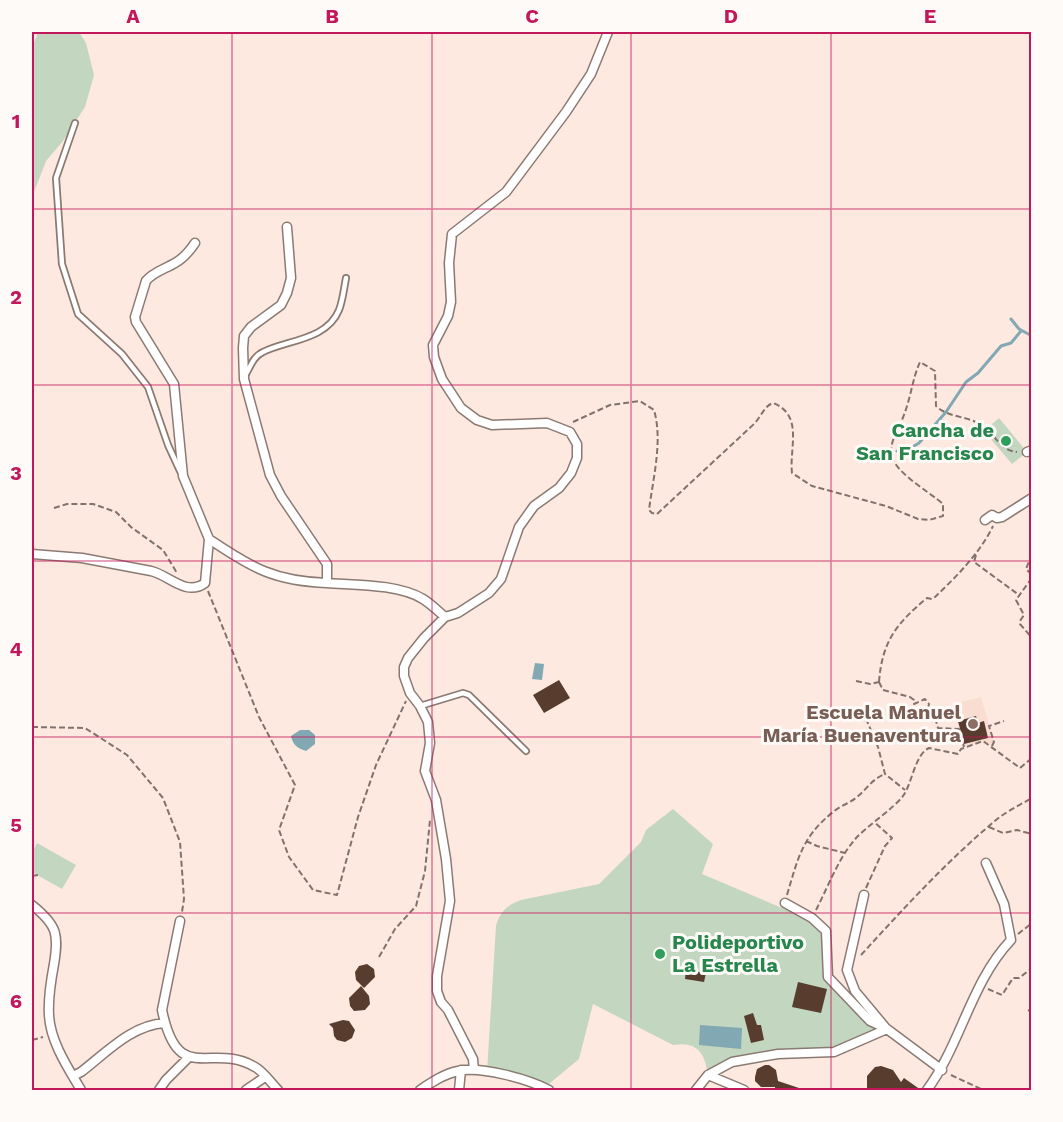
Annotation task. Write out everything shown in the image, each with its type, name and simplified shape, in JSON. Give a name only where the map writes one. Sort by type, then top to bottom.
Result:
[{"type":"street","points":[[474,1070],[473,1059],[437,991],[437,976],[443,952],[450,901],[436,800],[425,771],[430,743],[428,722],[410,693],[404,676],[404,667],[408,658],[445,617],[458,613],[489,593],[501,579],[510,548],[523,519],[534,506],[559,488],[571,473],[577,458],[577,444],[570,432],[547,423],[492,425],[477,420],[461,408],[442,379],[434,357],[433,345],[448,316],[452,302],[449,263],[452,234],[506,192],[566,112],[591,74],[608,32]]},
{"type":"street","points":[[287,227],[291,278],[287,293],[281,305],[251,327],[244,336],[244,379],[270,475],[281,496],[327,564],[327,583]]},
{"type":"street","points":[[32,555],[82,558],[151,571],[160,573],[178,585],[188,587],[200,587],[205,583],[209,539],[183,476],[174,384],[135,317],[149,277],[187,255],[195,243]]},
{"type":"street","points":[[985,520],[992,515],[997,518],[1032,498]]},
{"type":"street","points":[[209,539],[249,565],[278,577],[303,582],[393,589],[422,599],[445,617]]},
{"type":"street","points":[[927,1090],[942,1070],[980,984],[999,953],[1011,940],[1004,904],[986,863]]},
{"type":"street","points":[[864,895],[847,970],[855,991],[887,1029]]},
{"type":"street","points":[[785,903],[812,918],[826,931],[828,977],[870,1021],[887,1029],[942,1070]]},
{"type":"street","points":[[32,905],[53,926],[57,936],[58,945],[53,966],[48,1014],[52,1035],[81,1090]]},
{"type":"street","points":[[180,921],[162,1010],[165,1023],[178,1050],[189,1057],[232,1059],[257,1068],[278,1090]]},
{"type":"street","points":[[73,1076],[129,1035],[149,1025],[165,1023]]},
{"type":"street","points":[[696,1090],[708,1075],[732,1062],[778,1054],[834,1052],[887,1029]]},
{"type":"street","points":[[159,1090],[170,1075],[189,1057]]},
{"type":"street","points":[[459,1090],[461,1070]]},
{"type":"street","points":[[420,1090],[434,1081],[461,1070],[474,1070],[510,1076],[549,1090]]},
{"type":"street","points":[[708,1075],[744,1090]]},
{"type":"street","points":[[246,1090],[266,1077]]},
{"type":"lane","points":[[75,123],[56,178],[62,264],[78,314],[122,354],[148,387],[168,445],[183,476]]},
{"type":"lane","points":[[244,379],[253,360],[262,352],[306,338],[328,324],[339,310],[346,278]]},
{"type":"lane","points":[[420,706],[463,693],[469,695],[526,751]]},
{"type":"path","points":[[562,428],[610,405],[640,401],[654,410],[657,420],[657,439],[649,510],[657,514],[754,424],[768,405],[773,403],[782,406],[787,411],[793,426],[792,473],[812,486],[886,506],[918,519],[929,520],[943,516],[943,504],[908,477],[894,463],[891,453],[894,437],[905,414],[920,362],[935,371],[936,406],[943,412],[979,423],[987,428],[1005,449],[1022,453],[1029,451]]},
{"type":"path","points":[[54,508],[67,504],[93,504],[116,512],[131,527],[163,550],[177,573]]},
{"type":"path","points":[[964,747],[959,729],[938,728],[934,714],[928,708],[929,704],[925,699],[914,704],[914,700],[910,697],[884,690],[879,682],[880,667],[888,644],[903,619],[927,598],[935,597],[976,553],[997,518]]},
{"type":"path","points":[[976,553],[974,562],[1019,595]]},
{"type":"path","points":[[1032,554],[1026,569],[1031,574],[1031,579],[1016,600],[1024,615],[1020,624],[1032,638]]},
{"type":"path","points":[[205,583],[259,717],[295,785],[279,830],[290,857],[313,890],[337,895],[358,817],[376,765],[410,693]]},
{"type":"path","points":[[1032,660],[1032,674]]},
{"type":"path","points":[[856,681],[870,684],[879,682]]},
{"type":"path","points":[[848,713],[863,717],[867,722],[878,747],[885,774],[905,790]]},
{"type":"path","points":[[992,746],[994,742],[990,726],[1004,721]]},
{"type":"path","points":[[32,727],[85,728],[127,755],[163,798],[180,842],[184,899],[180,921]]},
{"type":"path","points":[[812,918],[845,854],[857,837],[904,795],[925,749],[929,747],[958,754],[961,748],[983,741],[1020,768],[1032,758]]},
{"type":"path","points":[[785,903],[806,841],[820,823],[855,799],[870,783],[885,774]]},
{"type":"path","points":[[847,970],[915,896],[989,827],[1032,798]]},
{"type":"path","points":[[379,957],[395,929],[416,906],[425,871],[429,822],[436,800]]},
{"type":"path","points":[[864,895],[885,846],[892,838],[874,822]]},
{"type":"path","points":[[989,827],[1003,833],[1017,830],[1032,834]]},
{"type":"path","points":[[806,841],[845,854]]},
{"type":"path","points":[[32,876],[38,875]]},
{"type":"path","points":[[1011,940],[1032,923]]},
{"type":"path","points":[[980,984],[1002,994],[1013,978],[1019,978],[1032,968]]},
{"type":"path","points":[[1028,1010],[1032,1012]]},
{"type":"path","points":[[32,1040],[52,1035]]},
{"type":"path","points":[[942,1070],[983,1090]]},
{"type":"shaded area","name":"Escuela Manuel María Buenaventura","points":[[981,697],[994,742],[992,746],[983,741],[964,747],[957,721],[962,720],[957,703]]},
{"type":"green space","points":[[36,32],[79,32],[86,43],[94,75],[85,107],[63,141],[46,161],[32,197],[32,46],[37,36]]},
{"type":"green space","name":"Cancha de San Francisco","points":[[999,418],[1027,452],[1012,464],[984,431]]},
{"type":"green space","name":"Polideportivo La Estrella","points":[[673,809],[713,844],[702,874],[782,908],[785,903],[826,931],[828,978],[870,1021],[887,1029],[834,1052],[732,1062],[708,1075],[705,1060],[694,1047],[673,1045],[593,1004],[579,1059],[544,1088],[487,1072],[496,926],[502,913],[521,900],[599,884],[641,842],[646,830]]},
{"type":"green space","points":[[37,843],[76,865],[62,889],[32,872],[32,853]]},
{"type":"water","points":[[535,663],[544,664],[542,680],[532,679]]},
{"type":"water","points":[[300,730],[309,730],[315,735],[315,744],[306,751],[296,746],[291,736]]},
{"type":"water","points":[[700,1025],[742,1028],[741,1049],[699,1045]]},
{"type":"building","points":[[559,680],[570,698],[544,713],[533,695]]},
{"type":"building","points":[[976,716],[978,723],[984,721],[988,738],[964,744],[958,721]]},
{"type":"building","points":[[367,964],[374,969],[375,977],[364,988],[356,980],[355,972],[359,966]]},
{"type":"building","points":[[686,970],[706,973],[704,982],[685,979]]},
{"type":"building","points":[[798,982],[827,989],[821,1013],[792,1007]]},
{"type":"building","points":[[361,986],[369,996],[370,1004],[365,1010],[354,1011],[350,1006],[349,998]]},
{"type":"building","points":[[753,1013],[757,1025],[761,1025],[764,1040],[751,1043],[744,1016]]},
{"type":"building","points":[[343,1020],[349,1021],[355,1030],[352,1038],[345,1042],[337,1040],[329,1024]]},
{"type":"building","points":[[765,1065],[776,1070],[778,1081],[802,1090],[775,1090],[775,1087],[761,1087],[755,1081],[755,1077],[757,1069]]},
{"type":"building","points":[[881,1066],[893,1070],[901,1082],[904,1078],[921,1090],[867,1090],[867,1076],[875,1067]]},
{"type":"waterway","points":[[1011,319],[1019,329],[1032,336]]},
{"type":"waterway","points":[[897,451],[909,449],[919,443],[946,412],[966,382],[978,373],[1001,346],[1011,343],[1021,331]]},
{"type":"place","name":"Cancha de San Francisco","points":[[1006,441]]},
{"type":"place","name":"Escuela Manuel María Buenaventura","points":[[973,724]]},
{"type":"place","name":"Polideportivo La Estrella","points":[[660,954]]}]
